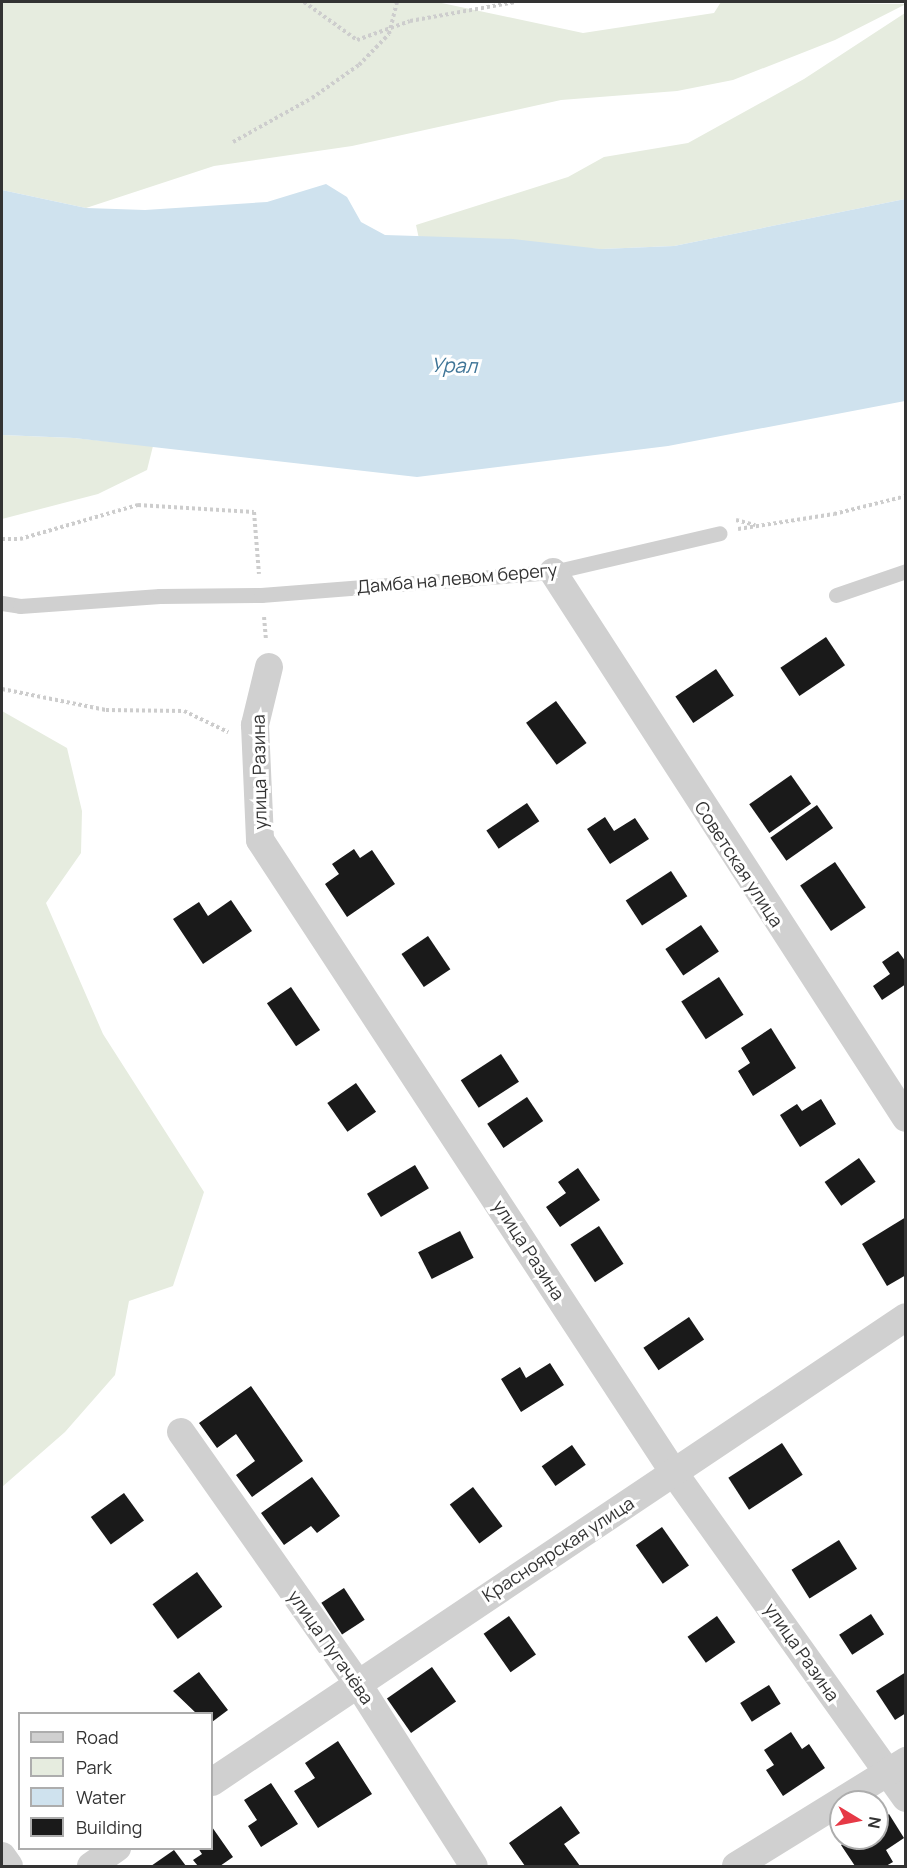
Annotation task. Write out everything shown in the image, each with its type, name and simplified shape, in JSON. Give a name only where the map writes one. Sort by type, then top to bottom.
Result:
[{"type":"street","name":"Советская улица","points":[[553,572],[573,610],[906,1118]]},
{"type":"street","name":"улица Разина","points":[[269,667],[260,692],[256,746],[260,840],[674,1473],[897,1767],[906,1798]]},
{"type":"street","name":"Красноярская улица","points":[[213,1781],[356,1681],[674,1473],[906,1317]]},
{"type":"street","name":"улица Пугачёва","points":[[181,1432],[356,1681],[474,1866]]},
{"type":"street","points":[[736,1866],[897,1767]]},
{"type":"street","points":[[91,1866],[114,1850]]},
{"type":"street","points":[[2,1856],[9,1866]]},
{"type":"lane","name":"Дамба на левом берегу","points":[[2,603],[20,606],[160,596],[261,595],[553,572],[720,533]]},
{"type":"lane","points":[[836,595],[906,571]]},
{"type":"path","points":[[304,2],[357,40],[391,27],[513,2]]},
{"type":"path","points":[[233,142],[312,98],[359,64],[391,27],[397,2]]},
{"type":"path","points":[[720,533],[834,514],[906,496]]},
{"type":"path","points":[[2,539],[20,539],[138,505],[254,512],[269,667]]},
{"type":"path","points":[[2,689],[106,710],[184,711],[256,746]]},
{"type":"green space","points":[[2,2],[437,2],[583,33],[714,13],[721,2],[906,4],[835,40],[733,80],[677,91],[561,100],[352,146],[214,166],[86,208],[2,190]]},
{"type":"green space","points":[[905,13],[905,199],[674,246],[601,249],[419,239],[416,225],[568,177],[604,157],[688,143],[804,79]]},
{"type":"green space","points":[[2,435],[74,438],[153,446],[147,470],[98,494],[2,519]]},
{"type":"green space","points":[[2,711],[67,748],[82,811],[81,853],[46,903],[103,1034],[204,1192],[173,1286],[129,1301],[115,1375],[65,1432],[2,1487]]},
{"type":"water","name":"Урал","points":[[326,184],[347,197],[361,222],[385,235],[513,239],[601,249],[674,246],[905,199],[905,401],[668,446],[417,477],[74,438],[2,435],[2,190],[86,208],[145,210],[267,202]]},
{"type":"building","points":[[826,637],[845,665],[799,696],[780,668]]},
{"type":"building","points":[[716,669],[734,696],[693,723],[675,696]]},
{"type":"building","points":[[556,701],[587,743],[557,765],[526,723]]},
{"type":"building","points":[[791,775],[811,804],[769,833],[749,804]]},
{"type":"building","points":[[527,803],[539,821],[499,849],[486,830]]},
{"type":"building","points":[[817,805],[833,828],[786,861],[770,838]]},
{"type":"building","points":[[605,817],[614,831],[635,818],[649,839],[610,864],[587,829]]},
{"type":"building","points":[[354,849],[360,858],[372,850],[395,884],[347,917],[325,884],[339,874],[332,864]]},
{"type":"building","points":[[835,862],[866,908],[831,931],[800,885]]},
{"type":"building","points":[[671,871],[687,896],[642,926],[626,900]]},
{"type":"building","points":[[231,900],[252,931],[203,964],[173,919],[199,902],[208,916]]},
{"type":"building","points":[[701,925],[719,952],[683,976],[665,949]]},
{"type":"building","points":[[428,936],[450,969],[424,987],[401,954]]},
{"type":"building","points":[[898,951],[906,962],[906,984],[882,1000],[873,986],[890,974],[882,962]]},
{"type":"building","points":[[719,977],[744,1015],[706,1039],[681,1002]]},
{"type":"building","points":[[291,987],[320,1030],[296,1046],[267,1003]]},
{"type":"building","points":[[771,1028],[796,1068],[753,1096],[738,1071],[750,1063],[741,1048]]},
{"type":"building","points":[[501,1054],[519,1082],[479,1108],[461,1080]]},
{"type":"building","points":[[356,1083],[376,1112],[347,1132],[327,1103]]},
{"type":"building","points":[[527,1097],[543,1121],[503,1148],[487,1124]]},
{"type":"building","points":[[821,1099],[836,1124],[800,1147],[780,1115],[797,1104],[802,1111]]},
{"type":"building","points":[[859,1158],[876,1182],[841,1206],[825,1182]]},
{"type":"building","points":[[415,1165],[429,1188],[381,1217],[367,1194]]},
{"type":"building","points":[[578,1168],[600,1200],[560,1227],[546,1207],[566,1193],[558,1182]]},
{"type":"building","points":[[906,1217],[906,1275],[887,1286],[862,1244]]},
{"type":"building","points":[[599,1226],[624,1264],[595,1282],[570,1245]]},
{"type":"building","points":[[460,1231],[474,1258],[432,1279],[418,1252]]},
{"type":"building","points":[[689,1317],[704,1339],[659,1370],[643,1348]]},
{"type":"building","points":[[550,1363],[564,1385],[521,1412],[501,1379],[520,1367],[526,1378]]},
{"type":"building","points":[[251,1386],[303,1461],[252,1497],[236,1475],[255,1461],[236,1434],[217,1448],[199,1423]]},
{"type":"building","points":[[782,1443],[803,1475],[749,1510],[728,1478]]},
{"type":"building","points":[[572,1445],[586,1465],[555,1486],[542,1466]]},
{"type":"building","points":[[312,1477],[340,1516],[317,1533],[311,1526],[284,1545],[261,1513]]},
{"type":"building","points":[[473,1487],[502,1526],[479,1544],[450,1504]]},
{"type":"building","points":[[124,1493],[144,1521],[111,1545],[91,1517]]},
{"type":"building","points":[[662,1527],[689,1566],[663,1584],[636,1545]]},
{"type":"building","points":[[839,1540],[857,1569],[810,1599],[792,1570]]},
{"type":"building","points":[[197,1572],[222,1607],[178,1639],[153,1604]]},
{"type":"building","points":[[344,1588],[365,1620],[342,1635],[321,1603]]},
{"type":"building","points":[[871,1614],[884,1634],[852,1655],[839,1635]]},
{"type":"building","points":[[509,1616],[536,1655],[511,1672],[484,1634]]},
{"type":"building","points":[[717,1616],[735,1642],[706,1663],[688,1637]]},
{"type":"building","points":[[432,1667],[456,1701],[411,1733],[387,1699]]},
{"type":"building","points":[[199,1672],[228,1710],[213,1721],[213,1712],[195,1712],[173,1691]]},
{"type":"building","points":[[906,1672],[906,1713],[895,1720],[876,1691]]},
{"type":"building","points":[[769,1685],[781,1704],[752,1722],[740,1703]]},
{"type":"building","points":[[791,1732],[802,1749],[809,1744],[825,1768],[783,1796],[766,1770],[774,1765],[764,1750]]},
{"type":"building","points":[[338,1741],[372,1794],[318,1828],[294,1791],[315,1778],[305,1763]]},
{"type":"building","points":[[271,1783],[298,1824],[261,1847],[248,1826],[257,1820],[244,1800]]},
{"type":"building","points":[[561,1806],[580,1833],[564,1844],[580,1866],[525,1866],[509,1843]]},
{"type":"building","points":[[889,1814],[904,1838],[889,1848]]},
{"type":"building","points":[[213,1828],[233,1857],[220,1866],[198,1866],[193,1860],[202,1854],[199,1850],[213,1850]]},
{"type":"building","points":[[174,1850],[186,1866],[151,1866]]},
{"type":"building","points":[[844,1850],[886,1850],[893,1862],[886,1866],[855,1866]]}]
